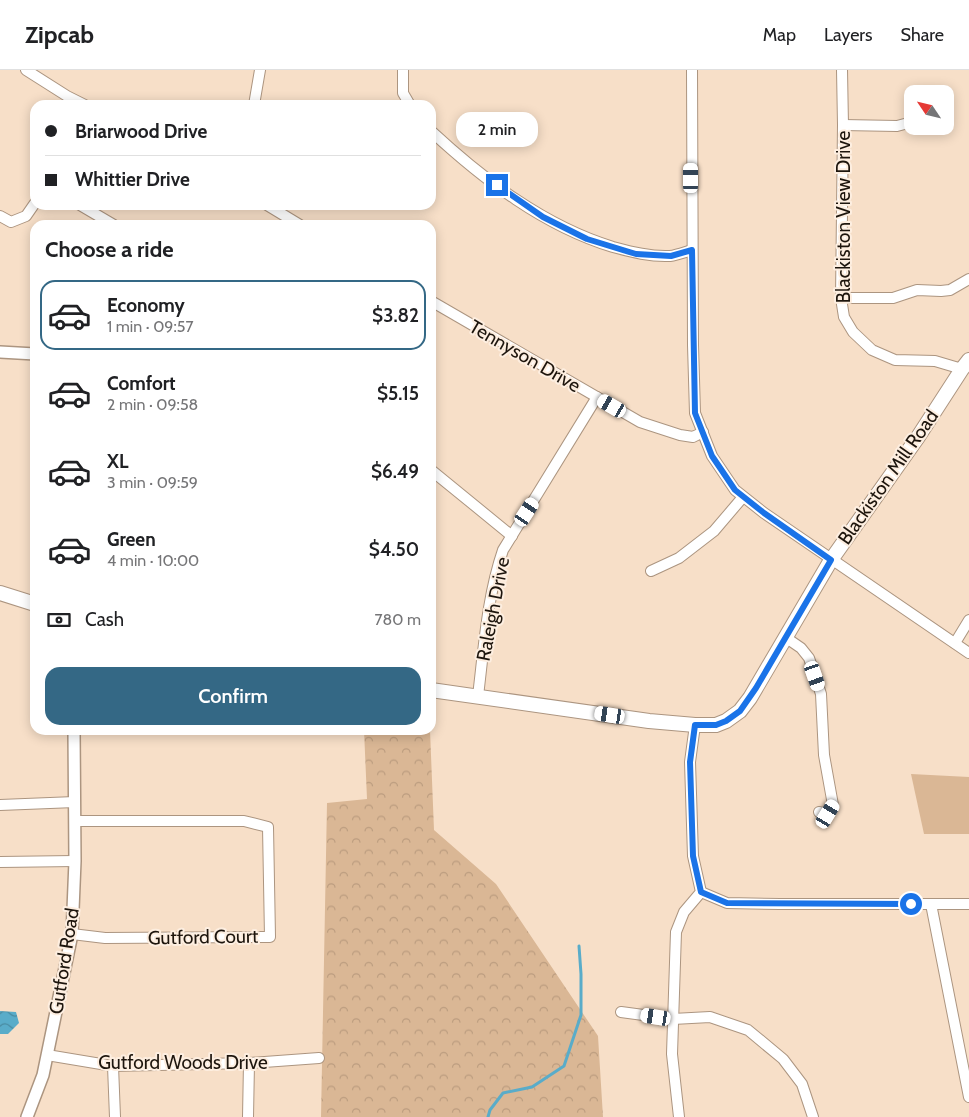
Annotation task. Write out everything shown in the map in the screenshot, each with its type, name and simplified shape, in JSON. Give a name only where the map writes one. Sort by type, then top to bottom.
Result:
[{"type":"main road","name":"Blackiston Mill Road","points":[[436,691],[649,721],[716,725],[726,721],[740,711],[750,698],[831,560],[918,437],[965,364]]},
{"type":"main road","points":[[0,594],[30,603]]},
{"type":"street","points":[[26,70],[76,100]]},
{"type":"street","points":[[255,100],[260,70]]},
{"type":"street","points":[[403,70],[403,93],[407,100]]},
{"type":"street","points":[[692,70],[692,250],[695,413],[712,456],[735,490],[743,497],[831,560],[969,653]]},
{"type":"street","name":"Blackiston View Drive","points":[[842,70],[844,124],[841,298],[844,317],[853,332],[872,350],[895,360],[965,364]]},
{"type":"street","points":[[844,124],[897,126],[904,124]]},
{"type":"street","points":[[436,136],[467,164],[535,212],[587,239],[636,254],[671,256],[692,250]]},
{"type":"street","points":[[0,216],[11,222],[26,216],[30,210]]},
{"type":"street","points":[[88,210],[106,220]]},
{"type":"street","points":[[275,210],[292,220]]},
{"type":"street","points":[[841,298],[893,298],[918,290],[950,290],[969,279]]},
{"type":"street","name":"Tennyson Drive","points":[[436,304],[640,422],[680,435],[693,437],[703,432]]},
{"type":"street","points":[[0,352],[30,354]]},
{"type":"street","name":"Raleigh Drive","points":[[478,696],[489,608],[496,570],[503,550],[597,397]]},
{"type":"street","points":[[436,474],[512,536]]},
{"type":"street","points":[[651,571],[679,558],[714,531],[743,497]]},
{"type":"street","points":[[954,643],[969,620]]},
{"type":"street","points":[[785,637],[801,648],[808,658],[821,694],[824,755],[833,805],[828,814],[819,812]]},
{"type":"street","points":[[695,725],[690,762],[693,856],[701,892]]},
{"type":"street","name":"Gutford Road","points":[[27,1117],[43,1075],[72,934],[75,862],[74,735]]},
{"type":"street","points":[[0,804],[75,802]]},
{"type":"street","name":"Gutford Court","points":[[72,934],[105,938],[270,937],[268,827],[244,822],[75,821]]},
{"type":"street","points":[[0,862],[75,862]]},
{"type":"street","points":[[701,892],[727,903],[969,904]]},
{"type":"street","points":[[678,1117],[672,1054],[676,932],[684,912],[701,892]]},
{"type":"street","points":[[931,904],[966,1066],[969,1097]]},
{"type":"street","points":[[620,1012],[673,1019],[710,1018],[748,1030],[783,1059],[802,1084],[813,1117]]},
{"type":"street","name":"Gutford Woods Drive","points":[[47,1055],[113,1066],[249,1063],[319,1058]]},
{"type":"street","points":[[248,1117],[249,1063]]},
{"type":"street","points":[[113,1066],[115,1117]]},
{"type":"green space","points":[[364,735],[430,735],[434,830],[496,884],[598,1036],[603,1117],[321,1117],[327,803],[367,799]]},
{"type":"green space","points":[[911,774],[969,777],[969,834],[924,834]]},
{"type":"water","points":[[0,1011],[16,1012],[19,1023],[8,1034],[0,1034]]},
{"type":"waterway","points":[[488,1117],[490,1110],[503,1093],[532,1087],[564,1066],[581,1015],[579,946]]},
{"type":"route","points":[[497,185],[543,217],[587,239],[636,254],[671,256],[692,250],[695,413],[712,456],[735,490],[831,560],[750,698],[740,711],[726,721],[716,725],[695,725],[690,762],[693,856],[701,892],[727,903],[911,904]]}]
